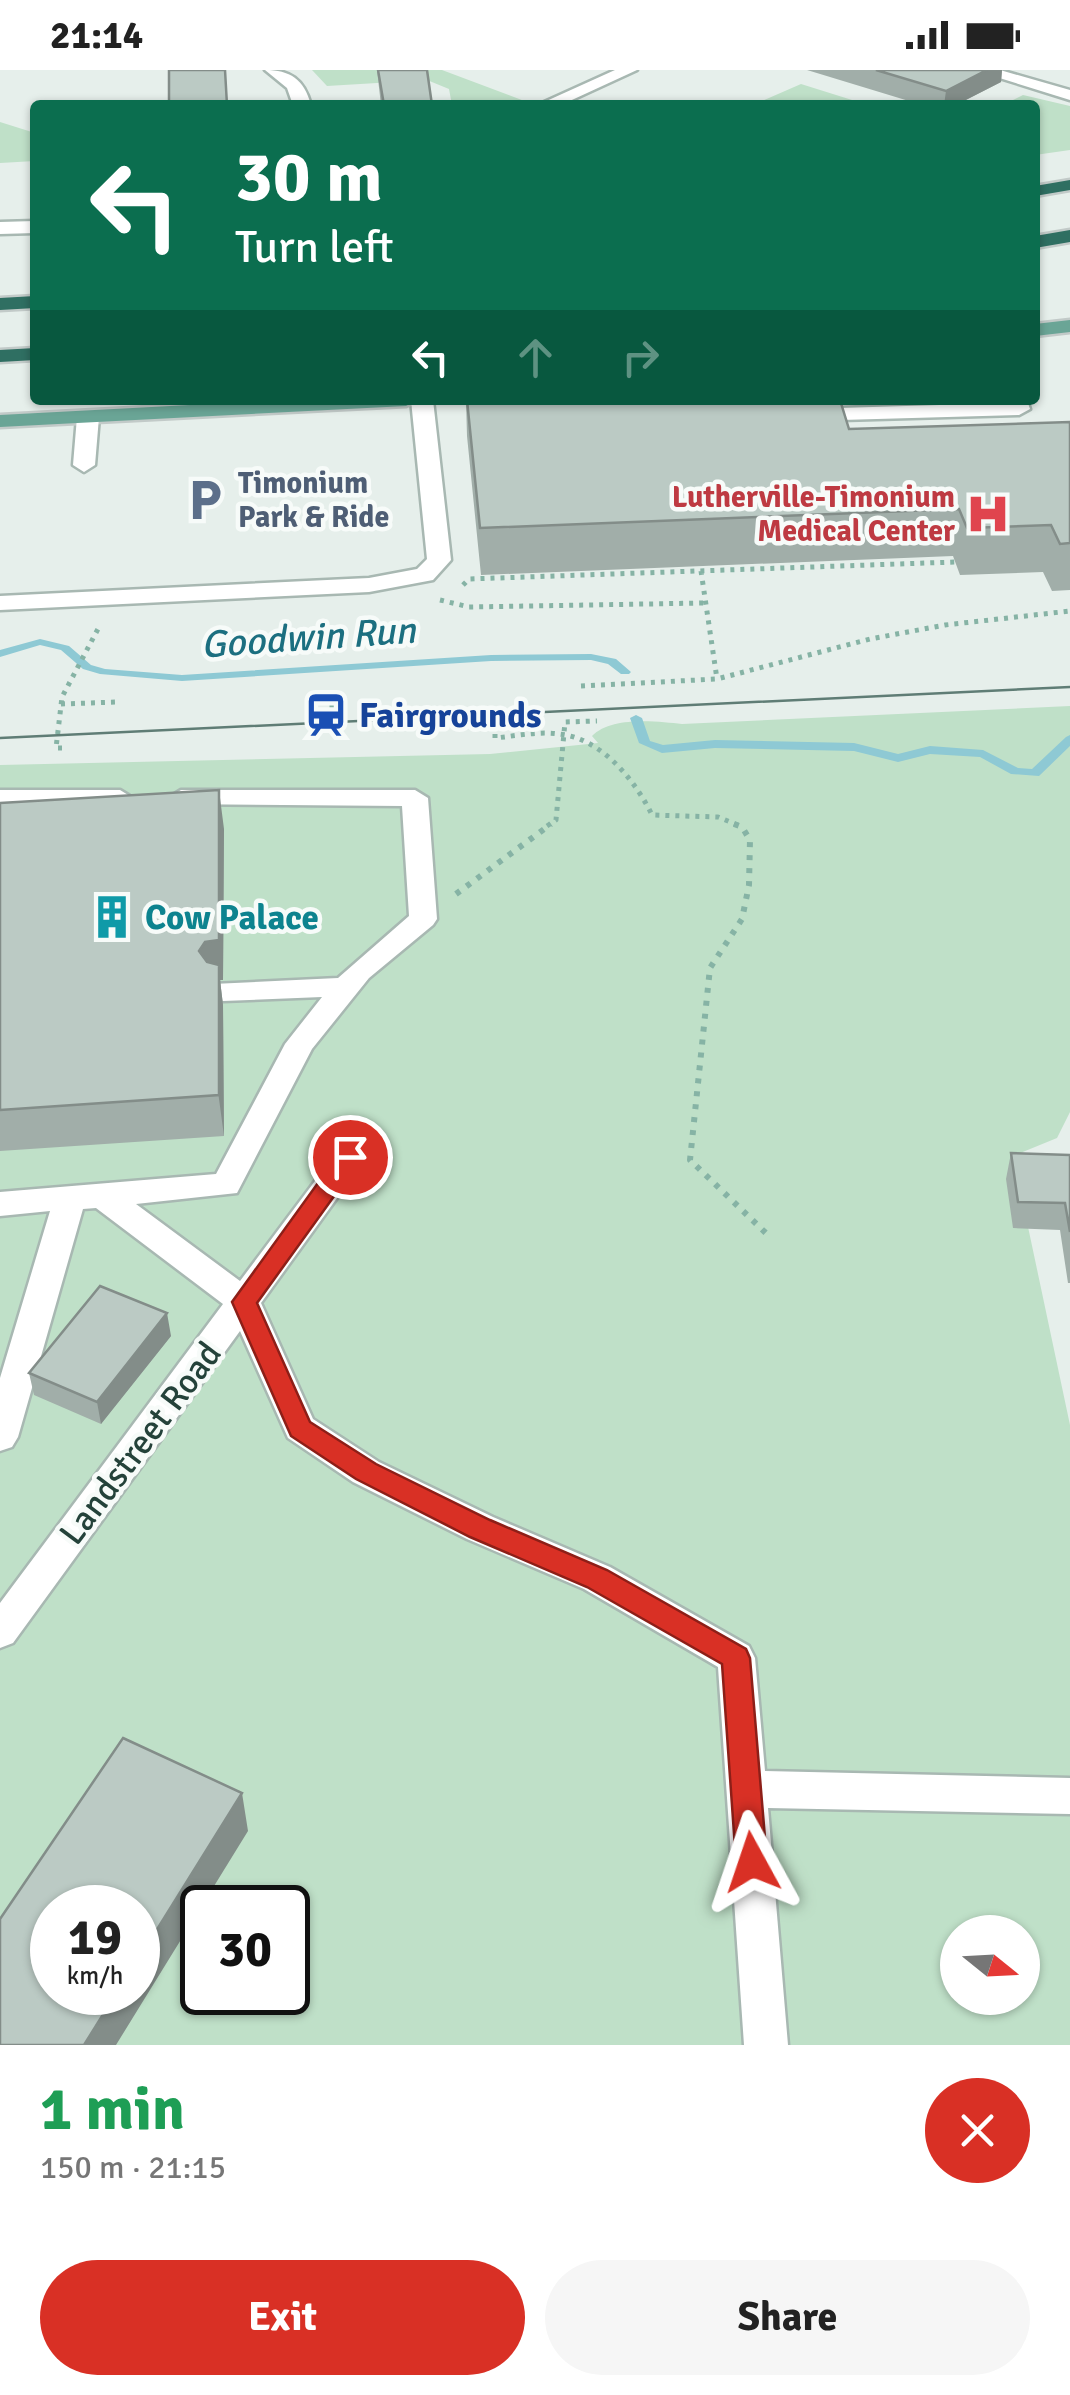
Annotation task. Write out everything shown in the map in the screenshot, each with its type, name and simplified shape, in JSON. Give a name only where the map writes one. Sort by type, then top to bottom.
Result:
[{"type":"highway","points":[[1040,190],[1070,185]]},
{"type":"highway","points":[[1040,241],[1070,236]]},
{"type":"highway","points":[[0,304],[30,302]]},
{"type":"highway","points":[[0,356],[30,354]]},
{"type":"main road","points":[[1040,329],[1070,326]]},
{"type":"main road","points":[[0,421],[312,405]]},
{"type":"street","points":[[274,70],[293,83],[300,100]]},
{"type":"street","points":[[558,100],[629,70]]},
{"type":"street","points":[[982,70],[1070,96]]},
{"type":"street","points":[[0,228],[30,227]]},
{"type":"street","points":[[0,603],[369,585],[425,575],[439,560],[423,405]]},
{"type":"street","points":[[789,420],[846,406],[872,405]]},
{"type":"street","points":[[846,406],[1019,409],[1018,405]]},
{"type":"street","points":[[84,465],[88,417]]},
{"type":"street","points":[[0,798],[415,798],[423,918],[359,971],[300,1044],[226,1185],[0,1204]]},
{"type":"street","points":[[224,990],[346,987]]},
{"type":"street","name":"Landstreet Road","points":[[0,1632],[350,1157]]},
{"type":"street","points":[[86,1196],[244,1302],[300,1428],[366,1472],[480,1528],[597,1578],[736,1658],[766,2045]]},
{"type":"street","points":[[0,1437],[86,1196]]},
{"type":"street","points":[[746,1789],[1070,1796]]},
{"type":"path","points":[[875,549],[881,565]]},
{"type":"path","points":[[459,589],[469,579],[956,562]]},
{"type":"path","points":[[701,571],[717,679]]},
{"type":"path","points":[[450,594],[435,598],[469,607],[704,603]]},
{"type":"path","points":[[582,686],[717,679],[870,639],[945,625],[1070,611]]},
{"type":"path","points":[[62,748],[56,748],[62,700],[106,612]]},
{"type":"path","points":[[62,700],[117,702]]},
{"type":"path","points":[[332,705],[332,727]]},
{"type":"path","points":[[423,918],[556,820],[566,722],[597,721]]},
{"type":"path","points":[[495,734],[495,738],[566,734],[600,751],[647,802],[652,815],[718,817],[742,828],[750,840],[749,884],[742,918],[710,968],[690,1160],[771,1238]]},
{"type":"green space","points":[[312,70],[442,70],[522,100],[451,100],[449,89],[427,80],[327,86]]},
{"type":"green space","points":[[801,84],[852,100],[764,100]]},
{"type":"green space","points":[[1023,95],[1070,106],[1070,150],[1040,154],[1040,100],[1013,100]]},
{"type":"green space","points":[[0,122],[30,131],[30,161],[0,163]]},
{"type":"green space","points":[[1070,706],[1070,1112],[1057,1138],[1013,1156],[1070,1425],[1070,2045],[0,2045],[0,765],[490,754],[598,743],[592,736],[611,725],[648,721],[682,724]]},
{"type":"building","points":[[169,70],[225,70],[227,100],[169,100]]},
{"type":"building","points":[[378,70],[427,70],[431,100],[383,100]]},
{"type":"building","points":[[876,70],[987,70],[946,91]]},
{"type":"building","points":[[468,405],[842,405],[849,429],[1070,422],[1070,543],[1060,544],[1051,525],[967,528],[959,509],[480,528]]},
{"type":"building","name":"Cow Palace","points":[[219,790],[219,940],[205,942],[199,951],[207,962],[219,965],[219,1095],[0,1110],[0,803]]},
{"type":"building","points":[[1011,1153],[1070,1155],[1070,1232],[1065,1203],[1018,1202]]},
{"type":"building","points":[[100,1286],[167,1313],[97,1402],[29,1373]]},
{"type":"building","points":[[123,1738],[242,1793],[185,1885],[180,1885],[180,1893],[160,1925],[160,1885],[30,1885],[30,2015],[103,2015],[84,2045],[0,2045],[0,1919]]},
{"type":"waterway","name":"Goodwin Run","points":[[0,654],[40,642],[65,648],[87,667],[104,672],[182,678],[491,658],[591,657],[612,661],[625,672]]},
{"type":"waterway","name":"Goodwin Run","points":[[636,718],[645,743],[662,749],[715,744],[854,747],[898,758],[930,750],[983,754],[1015,771],[1035,773],[1070,739]]},
{"type":"tram line","points":[[0,738],[1070,687]]},
{"type":"place","name":"Timonium Park & Ride","points":[[205,500]]},
{"type":"place","name":"Lutherville-Timonium Medical Center","points":[[988,514]]},
{"type":"place","name":"Fairgrounds","points":[[326,715]]},
{"type":"place","name":"Cow Palace","points":[[112,917]]},
{"type":"route","points":[[350,1157],[244,1302],[300,1428],[366,1472],[480,1528],[597,1578],[736,1658],[752,1862]]}]
